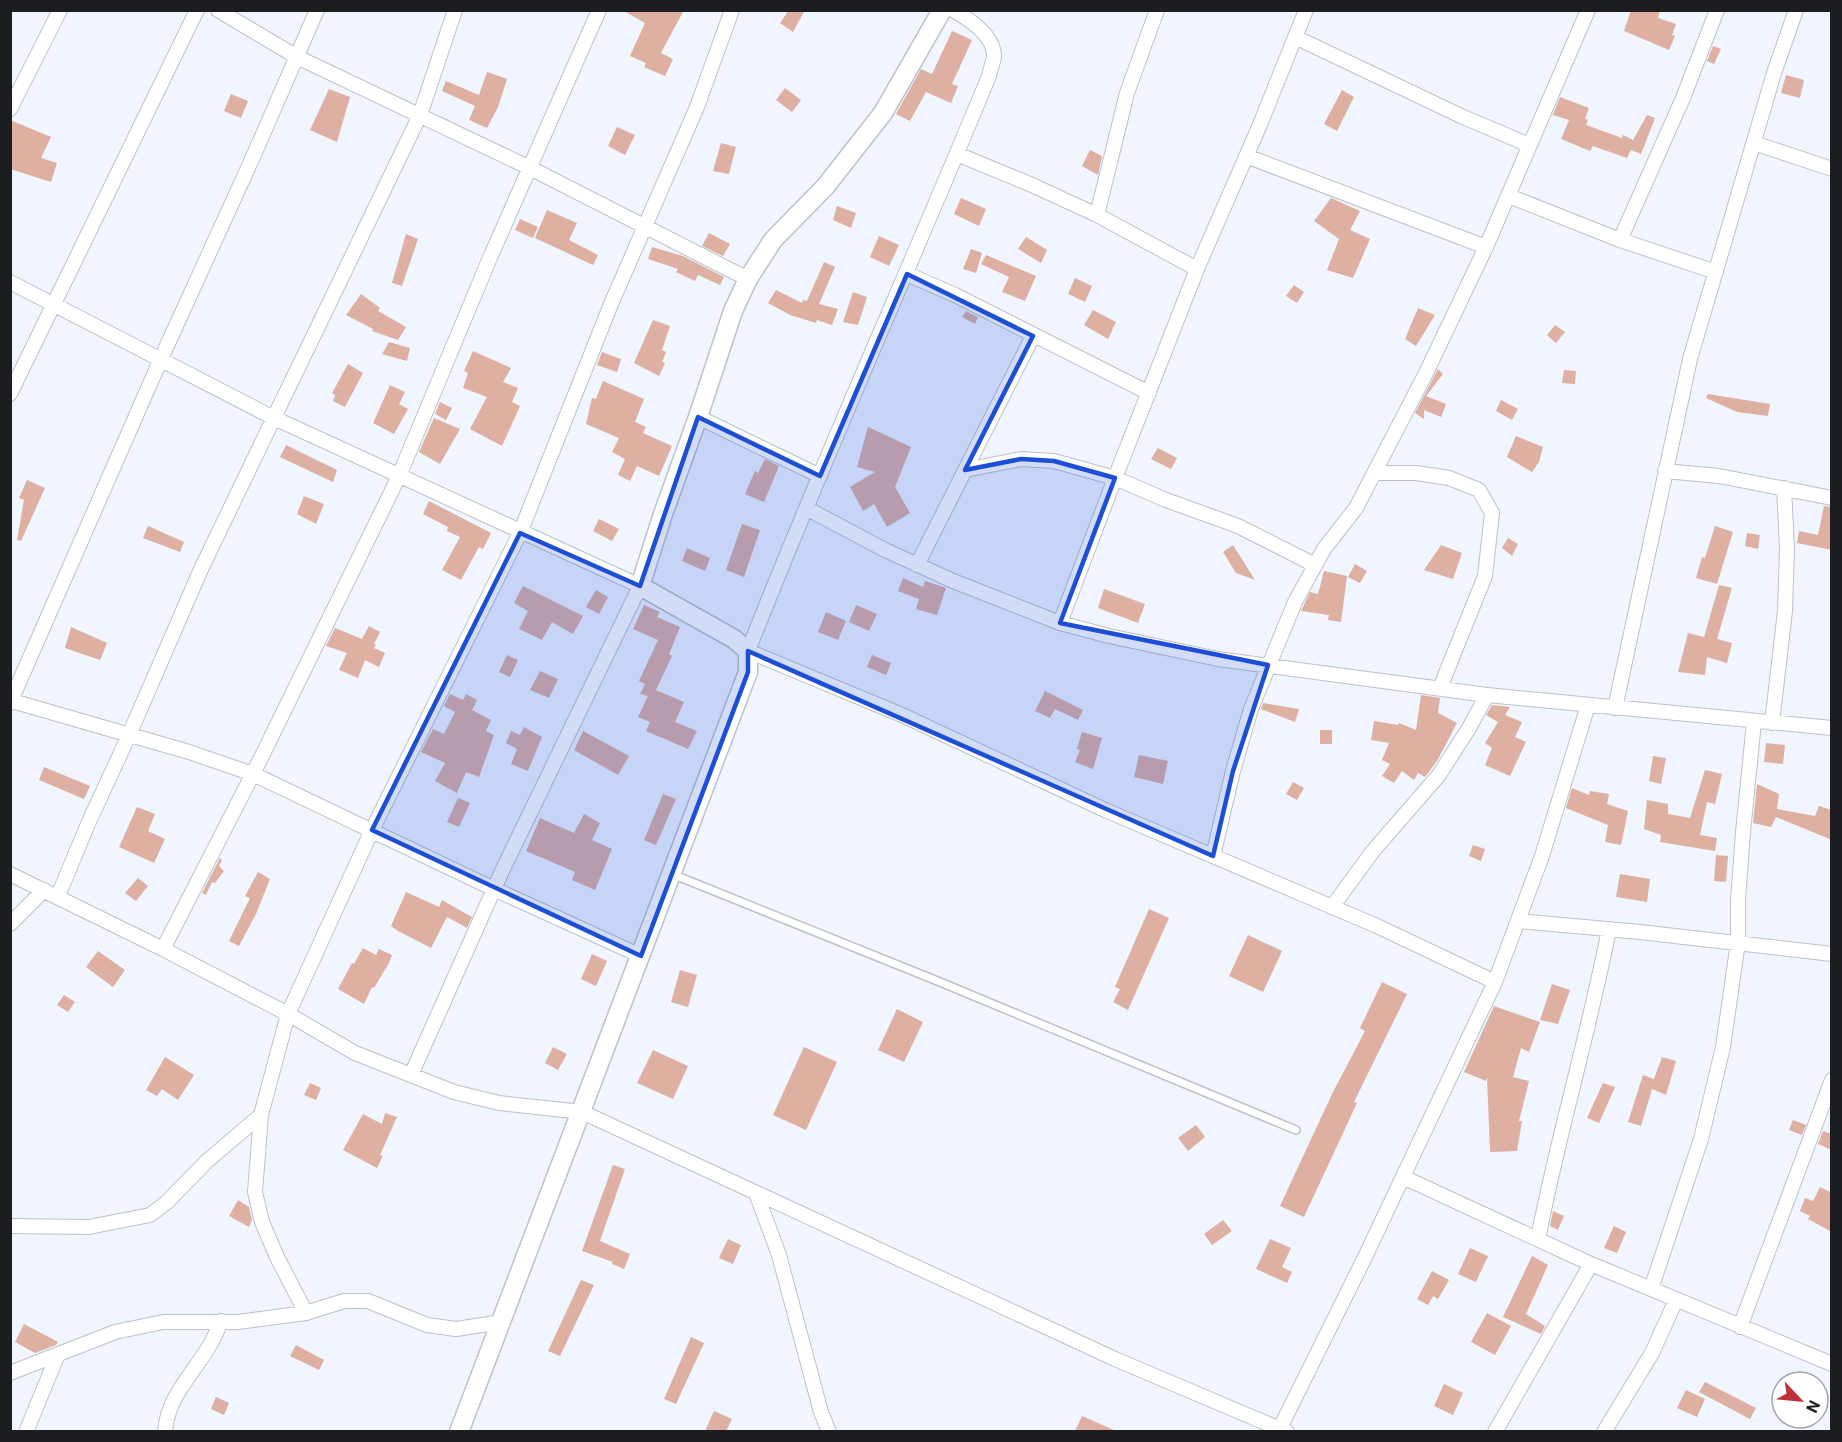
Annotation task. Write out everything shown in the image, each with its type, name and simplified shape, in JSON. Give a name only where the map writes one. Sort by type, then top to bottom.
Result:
[{"type":"street","points":[[10,109],[60,10]]},
{"type":"street","points":[[10,394],[197,10]]},
{"type":"street","points":[[218,10],[297,57],[530,168],[748,279]]},
{"type":"street","points":[[317,10],[254,157],[160,361],[11,702],[189,752],[253,774],[641,956]]},
{"type":"street","points":[[58,897],[87,824],[129,735],[202,567],[420,115],[455,10]]},
{"type":"street","points":[[163,949],[253,774],[399,476],[599,10]]},
{"type":"street","points":[[306,1313],[262,1222],[255,1192],[261,1115],[288,1014],[372,830],[520,533],[611,304],[697,107],[732,10]]},
{"type":"street","points":[[411,1075],[494,889],[640,586],[733,311],[748,279],[773,240],[825,187],[883,114],[942,10]]},
{"type":"street","points":[[459,1431],[748,672],[748,651],[989,76],[994,55],[986,35],[953,10]]},
{"type":"street","points":[[1097,215],[1127,93],[1157,10]]},
{"type":"street","points":[[1060,623],[1114,478],[1197,269],[1306,10]]},
{"type":"street","points":[[1213,856],[1233,771],[1251,709],[1294,602],[1315,565],[1356,508],[1426,373],[1509,196],[1588,10]]},
{"type":"street","points":[[1620,240],[1683,98],[1717,10]]},
{"type":"street","points":[[1614,708],[1690,358],[1774,73],[1796,10]]},
{"type":"street","points":[[1295,37],[1461,116],[1529,145]]},
{"type":"street","points":[[1754,143],[1832,169]]},
{"type":"street","points":[[957,154],[1097,215],[1197,269]]},
{"type":"street","points":[[1246,156],[1486,247]]},
{"type":"street","points":[[1509,196],[1620,240],[1716,272]]},
{"type":"street","points":[[907,274],[955,295],[1149,393]]},
{"type":"street","points":[[10,282],[274,418],[520,533],[640,586],[734,639],[748,651],[902,715],[1105,810],[1387,931],[1495,982]]},
{"type":"street","points":[[917,565],[1033,336]]},
{"type":"street","points":[[698,417],[820,476]]},
{"type":"street","points":[[965,470],[1021,459],[1054,461],[1114,478],[1238,526],[1315,565]]},
{"type":"street","points":[[1665,471],[1719,476],[1832,498]]},
{"type":"street","points":[[1374,473],[1416,473],[1449,478],[1479,490],[1492,513],[1485,576],[1440,688]]},
{"type":"street","points":[[1772,723],[1785,612],[1787,548],[1784,488]]},
{"type":"street","points":[[806,508],[917,565],[1060,623],[1109,636],[1218,659],[1486,694],[1832,728]]},
{"type":"street","points":[[1332,907],[1373,851],[1438,775],[1469,728],[1486,694]]},
{"type":"street","points":[[10,874],[163,949],[288,1014],[355,1053],[454,1092],[499,1103],[582,1112],[1115,1359],[1280,1430],[1495,982],[1542,856],[1588,705]]},
{"type":"street","points":[[1651,1289],[1701,1139],[1723,1047],[1738,942],[1742,843],[1754,722]]},
{"type":"street","points":[[10,924],[44,890]]},
{"type":"street","points":[[1518,921],[1738,942],[1832,954]]},
{"type":"street","points":[[1538,1239],[1549,1182],[1596,993],[1609,929]]},
{"type":"street","points":[[1740,1327],[1832,1080]]},
{"type":"street","points":[[10,1226],[89,1227],[150,1215],[167,1202],[206,1162],[261,1115]]},
{"type":"street","points":[[1402,1177],[1591,1264],[1832,1364]]},
{"type":"street","points":[[756,1193],[778,1255],[821,1412],[829,1431]]},
{"type":"street","points":[[1495,1431],[1591,1264]]},
{"type":"street","points":[[1604,1431],[1652,1353],[1676,1300]]},
{"type":"street","points":[[10,1373],[115,1332],[163,1322],[238,1322],[306,1313],[344,1301],[368,1301],[427,1325],[456,1329],[502,1322]]},
{"type":"street","points":[[165,1431],[177,1392],[211,1344],[221,1321]]},
{"type":"street","points":[[26,1431],[58,1354]]},
{"type":"lane","points":[[672,874],[940,982],[1296,1130]]},
{"type":"highlighted area","points":[[907,274],[1033,336],[965,470],[1021,459],[1054,461],[1115,478],[1060,623],[1268,665],[1233,771],[1213,856],[748,651],[748,672],[641,956],[372,830],[520,533],[640,586],[698,417],[820,476]]},
{"type":"building","points":[[622,10],[684,10],[661,53],[673,59],[665,76],[644,67],[646,63],[630,56],[645,23]]},
{"type":"building","points":[[789,10],[805,10],[793,32],[780,23]]},
{"type":"building","points":[[1631,10],[1660,10],[1658,18],[1676,24],[1672,35],[1675,36],[1669,50],[1624,31]]},
{"type":"building","points":[[952,31],[972,40],[952,84],[958,86],[951,103],[926,92],[910,121],[896,114],[921,69],[932,74]]},
{"type":"building","points":[[1713,46],[1721,49],[1714,64],[1707,61]]},
{"type":"building","points":[[487,72],[507,79],[498,107],[487,128],[469,120],[475,106],[442,91],[446,81],[479,95]]},
{"type":"building","points":[[1786,75],[1804,80],[1800,98],[1781,93]]},
{"type":"building","points":[[785,88],[801,100],[792,112],[776,100]]},
{"type":"building","points":[[329,89],[350,97],[337,142],[310,130]]},
{"type":"building","points":[[1342,90],[1354,97],[1337,131],[1324,124]]},
{"type":"building","points":[[231,94],[248,101],[241,118],[224,111]]},
{"type":"building","points":[[1560,97],[1589,108],[1585,119],[1588,120],[1586,125],[1622,138],[1623,135],[1633,140],[1647,115],[1655,118],[1641,154],[1631,150],[1627,158],[1593,146],[1590,151],[1561,139],[1569,120],[1553,115]]},
{"type":"building","points":[[10,120],[51,137],[41,158],[57,163],[51,182],[10,169]]},
{"type":"building","points":[[617,127],[635,135],[625,155],[608,146]]},
{"type":"building","points":[[721,143],[736,147],[729,174],[713,171]]},
{"type":"building","points":[[1090,150],[1102,156],[1098,175],[1082,166]]},
{"type":"building","points":[[961,198],[986,209],[979,226],[954,214]]},
{"type":"building","points":[[1331,198],[1360,211],[1350,230],[1370,239],[1353,278],[1327,270],[1339,239],[1314,221]]},
{"type":"building","points":[[837,206],[856,213],[851,228],[833,220]]},
{"type":"building","points":[[547,210],[577,223],[569,240],[598,255],[593,265],[535,238]]},
{"type":"building","points":[[520,219],[538,227],[533,238],[515,230]]},
{"type":"building","points":[[709,233],[730,244],[723,256],[702,246]]},
{"type":"building","points":[[406,234],[418,239],[402,286],[392,283]]},
{"type":"building","points":[[879,236],[899,245],[889,266],[870,257]]},
{"type":"building","points":[[1026,237],[1047,250],[1041,263],[1018,249]]},
{"type":"building","points":[[652,247],[683,256],[724,277],[720,285],[698,275],[695,281],[676,272],[678,269],[648,259]]},
{"type":"building","points":[[971,249],[982,253],[976,273],[963,269]]},
{"type":"building","points":[[986,255],[1036,276],[1025,301],[1002,292],[1009,277],[981,264]]},
{"type":"building","points":[[824,262],[835,267],[819,304],[838,309],[832,325],[790,315],[768,303],[776,290],[802,303],[803,300],[807,301]]},
{"type":"building","points":[[1075,278],[1092,286],[1085,302],[1068,294]]},
{"type":"building","points":[[1294,285],[1304,292],[1297,303],[1286,296]]},
{"type":"building","points":[[853,292],[867,297],[858,325],[843,322]]},
{"type":"building","points":[[361,294],[380,308],[378,311],[406,327],[398,340],[372,331],[373,329],[346,315]]},
{"type":"building","points":[[1418,308],[1435,315],[1416,346],[1405,339]]},
{"type":"building","points":[[1093,310],[1116,322],[1108,339],[1084,325]]},
{"type":"building","points":[[966,311],[978,317],[975,324],[962,317]]},
{"type":"building","points":[[653,320],[670,326],[662,350],[666,352],[662,362],[665,363],[659,376],[634,363]]},
{"type":"building","points":[[1555,325],[1565,332],[1556,343],[1547,335]]},
{"type":"building","points":[[389,342],[410,348],[407,361],[382,354]]},
{"type":"building","points":[[473,351],[511,368],[503,382],[518,388],[512,402],[520,406],[502,446],[470,429],[487,397],[463,388],[468,373],[464,371]]},
{"type":"building","points":[[602,352],[621,359],[617,372],[597,365]]},
{"type":"building","points":[[348,364],[363,373],[345,407],[333,401],[335,395],[332,393]]},
{"type":"building","points":[[1438,369],[1443,374],[1426,396],[1446,404],[1441,417],[1424,410],[1424,419],[1415,413]]},
{"type":"building","points":[[1564,370],[1576,371],[1575,384],[1562,383]]},
{"type":"building","points":[[603,381],[644,399],[635,422],[646,427],[643,433],[672,446],[659,476],[637,466],[630,481],[618,475],[625,459],[612,452],[619,438],[586,424],[592,398],[596,399]]},
{"type":"building","points":[[390,385],[405,392],[399,404],[408,409],[394,434],[373,423]]},
{"type":"building","points":[[1708,394],[1770,404],[1768,416],[1737,412],[1706,398]]},
{"type":"building","points":[[1501,400],[1518,409],[1512,420],[1496,411]]},
{"type":"building","points":[[440,402],[452,408],[446,420],[435,414]]},
{"type":"building","points":[[434,418],[460,429],[440,464],[419,452]]},
{"type":"building","points":[[868,427],[911,447],[895,487],[910,513],[887,527],[874,504],[863,511],[850,487],[875,472],[857,467]]},
{"type":"building","points":[[1516,436],[1543,447],[1539,462],[1532,472],[1507,457]]},
{"type":"building","points":[[286,445],[337,470],[333,482],[280,457]]},
{"type":"building","points":[[1158,448],[1177,458],[1171,469],[1151,459]]},
{"type":"building","points":[[765,459],[779,466],[764,502],[745,494],[755,471],[758,473]]},
{"type":"building","points":[[27,480],[45,488],[21,541],[17,540],[24,500],[19,498]]},
{"type":"building","points":[[304,496],[324,504],[316,524],[297,514]]},
{"type":"building","points":[[429,501],[491,533],[483,549],[479,547],[461,580],[442,570],[460,537],[447,531],[448,527],[423,514]]},
{"type":"building","points":[[1824,506],[1832,507],[1832,550],[1797,543],[1799,531],[1818,535]]},
{"type":"building","points":[[599,519],[619,529],[612,541],[593,531]]},
{"type":"building","points":[[742,524],[760,530],[744,577],[726,570]]},
{"type":"building","points":[[148,526],[184,542],[180,552],[143,538]]},
{"type":"building","points":[[1715,526],[1733,532],[1717,584],[1696,578]]},
{"type":"building","points":[[1747,533],[1760,535],[1758,549],[1745,546]]},
{"type":"building","points":[[1508,538],[1518,544],[1512,556],[1502,548]]},
{"type":"building","points":[[1233,545],[1255,580],[1236,573],[1223,552]]},
{"type":"building","points":[[1441,545],[1462,553],[1453,579],[1424,570]]},
{"type":"building","points":[[687,548],[710,558],[705,571],[682,561]]},
{"type":"building","points":[[1355,564],[1367,571],[1360,583],[1348,577]]},
{"type":"building","points":[[1324,571],[1347,576],[1341,622],[1328,620],[1329,615],[1301,611],[1310,592],[1318,594]]},
{"type":"building","points":[[903,578],[923,587],[925,581],[946,588],[937,615],[916,609],[919,599],[898,591]]},
{"type":"building","points":[[1719,585],[1732,588],[1717,639],[1732,643],[1727,663],[1707,657],[1705,675],[1678,672],[1688,633],[1704,637]]},
{"type":"building","points":[[523,586],[583,616],[573,634],[552,622],[542,640],[519,629],[528,611],[514,603]]},
{"type":"building","points":[[1104,589],[1145,604],[1138,623],[1098,608]]},
{"type":"building","points":[[596,590],[608,597],[599,614],[586,607]]},
{"type":"building","points":[[644,605],[660,612],[657,617],[680,627],[669,654],[672,656],[656,690],[684,702],[675,722],[697,731],[688,749],[646,731],[650,722],[638,717],[648,696],[640,694],[645,684],[639,681],[658,640],[633,629]]},
{"type":"building","points":[[856,605],[877,614],[869,631],[849,622]]},
{"type":"building","points":[[826,612],[846,621],[838,640],[818,632]]},
{"type":"building","points":[[369,626],[380,632],[374,644],[376,645],[374,648],[385,653],[379,667],[365,660],[358,678],[339,670],[347,653],[326,646],[335,628],[362,639]]},
{"type":"building","points":[[71,627],[107,643],[100,660],[65,648]]},
{"type":"building","points":[[507,655],[518,660],[510,677],[499,672]]},
{"type":"building","points":[[872,655],[891,663],[886,675],[867,667]]},
{"type":"building","points":[[540,671],[558,679],[549,698],[530,690]]},
{"type":"building","points":[[1045,691],[1083,710],[1078,720],[1055,709],[1050,718],[1035,711]]},
{"type":"building","points":[[450,694],[463,700],[466,694],[477,700],[472,710],[491,720],[486,731],[494,735],[479,777],[466,772],[457,793],[435,781],[445,763],[421,752],[433,729],[444,734],[455,712],[444,706]]},
{"type":"building","points":[[1421,695],[1440,698],[1438,713],[1457,723],[1437,761],[1425,777],[1418,773],[1414,780],[1402,771],[1394,783],[1382,776],[1390,764],[1382,760],[1389,743],[1371,740],[1374,721],[1398,725],[1399,723],[1416,730]]},
{"type":"building","points":[[1263,703],[1299,709],[1295,722],[1261,709]]},
{"type":"building","points":[[1492,705],[1510,707],[1505,715],[1522,722],[1515,737],[1526,742],[1510,776],[1485,765],[1492,748],[1485,743],[1498,722],[1486,715]]},
{"type":"building","points":[[524,727],[542,737],[528,771],[511,764],[517,749],[506,743],[511,731],[520,735]]},
{"type":"building","points":[[1320,730],[1332,730],[1332,744],[1320,744]]},
{"type":"building","points":[[583,731],[629,756],[618,775],[574,750]]},
{"type":"building","points":[[1082,732],[1102,738],[1093,769],[1075,762],[1080,750],[1077,749]]},
{"type":"building","points":[[1766,743],[1785,745],[1783,764],[1764,762]]},
{"type":"building","points":[[1139,755],[1168,761],[1163,784],[1134,777]]},
{"type":"building","points":[[1653,756],[1666,758],[1661,784],[1649,781]]},
{"type":"building","points":[[44,767],[90,786],[84,799],[39,780]]},
{"type":"building","points":[[1705,770],[1722,774],[1715,804],[1707,802],[1700,835],[1717,838],[1715,851],[1660,842],[1661,835],[1644,829],[1647,800],[1668,804],[1668,814],[1690,818]]},
{"type":"building","points":[[1293,782],[1304,788],[1297,800],[1286,794]]},
{"type":"building","points":[[1757,784],[1779,794],[1777,809],[1815,816],[1819,806],[1832,810],[1832,840],[1776,817],[1771,827],[1753,823]]},
{"type":"building","points":[[1572,788],[1589,795],[1590,791],[1609,794],[1607,804],[1628,811],[1621,845],[1605,842],[1608,825],[1566,808]]},
{"type":"building","points":[[663,794],[676,799],[656,845],[644,840]]},
{"type":"building","points":[[458,798],[470,803],[459,827],[447,822]]},
{"type":"building","points":[[137,807],[155,814],[148,831],[165,839],[154,863],[119,847]]},
{"type":"building","points":[[584,814],[600,823],[592,840],[612,849],[595,890],[572,880],[575,872],[526,851],[540,818],[574,833]]},
{"type":"building","points":[[1473,845],[1485,849],[1481,861],[1469,856]]},
{"type":"building","points":[[1716,855],[1728,856],[1726,882],[1714,881]]},
{"type":"building","points":[[220,858],[222,860],[219,866],[224,871],[215,883],[212,882],[206,895],[202,893]]},
{"type":"building","points":[[258,872],[270,879],[256,914],[239,946],[229,941],[250,898],[245,896]]},
{"type":"building","points":[[1620,874],[1650,879],[1647,902],[1616,897]]},
{"type":"building","points":[[138,878],[148,886],[136,901],[125,893]]},
{"type":"building","points":[[406,892],[439,907],[442,900],[472,917],[467,928],[447,917],[431,948],[398,931],[391,926]]},
{"type":"building","points":[[1149,909],[1169,918],[1128,1010],[1113,1002],[1120,989],[1115,987]]},
{"type":"building","points":[[1248,935],[1282,951],[1263,992],[1229,976]]},
{"type":"building","points":[[363,948],[376,955],[379,949],[392,955],[364,1004],[338,989]]},
{"type":"building","points":[[98,951],[125,970],[113,987],[86,967]]},
{"type":"building","points":[[592,954],[607,961],[596,986],[581,979]]},
{"type":"building","points":[[680,970],[697,975],[688,1007],[671,1002]]},
{"type":"building","points":[[1382,982],[1407,994],[1354,1102],[1357,1103],[1304,1217],[1280,1206],[1333,1092],[1365,1031],[1360,1028]]},
{"type":"building","points":[[1552,984],[1570,990],[1558,1024],[1540,1020]]},
{"type":"building","points":[[64,995],[75,1002],[68,1012],[57,1005]]},
{"type":"building","points":[[1494,1006],[1540,1022],[1529,1052],[1521,1048],[1513,1077],[1529,1081],[1519,1121],[1522,1121],[1517,1151],[1490,1152],[1487,1077],[1486,1081],[1464,1072]]},
{"type":"building","points":[[897,1009],[923,1022],[904,1062],[878,1050]]},
{"type":"building","points":[[553,1047],[567,1054],[558,1070],[545,1063]]},
{"type":"building","points":[[804,1047],[837,1062],[806,1130],[773,1115]]},
{"type":"building","points":[[653,1050],[688,1066],[673,1099],[637,1083]]},
{"type":"building","points":[[165,1057],[194,1075],[178,1100],[162,1089],[157,1096],[146,1090]]},
{"type":"building","points":[[1662,1057],[1676,1061],[1666,1095],[1652,1089],[1641,1126],[1628,1122],[1643,1075],[1654,1079]]},
{"type":"building","points":[[310,1083],[321,1088],[316,1100],[304,1095]]},
{"type":"building","points":[[1603,1083],[1615,1087],[1599,1123],[1587,1118]]},
{"type":"building","points":[[385,1113],[397,1117],[380,1155],[383,1156],[377,1168],[343,1150],[363,1114],[382,1124]]},
{"type":"building","points":[[1793,1120],[1806,1125],[1802,1135],[1789,1130]]},
{"type":"building","points":[[1196,1125],[1205,1137],[1188,1151],[1178,1138]]},
{"type":"building","points":[[1823,1131],[1832,1134],[1832,1150],[1818,1144]]},
{"type":"building","points":[[613,1165],[625,1169],[600,1241],[630,1254],[624,1269],[612,1264],[613,1262],[582,1251]]},
{"type":"building","points":[[1820,1187],[1832,1193],[1832,1232],[1808,1219],[1810,1216],[1800,1211],[1805,1198],[1813,1201]]},
{"type":"building","points":[[238,1200],[249,1207],[252,1220],[249,1227],[229,1216]]},
{"type":"building","points":[[1553,1211],[1564,1216],[1558,1230],[1550,1226]]},
{"type":"building","points":[[1223,1220],[1232,1231],[1212,1245],[1204,1234]]},
{"type":"building","points":[[1614,1226],[1626,1232],[1617,1253],[1604,1248]]},
{"type":"building","points":[[728,1239],[741,1245],[733,1264],[719,1258]]},
{"type":"building","points":[[1270,1239],[1291,1248],[1282,1267],[1292,1272],[1287,1283],[1256,1269]]},
{"type":"building","points":[[1470,1248],[1488,1256],[1476,1282],[1458,1274]]},
{"type":"building","points":[[1532,1256],[1548,1265],[1526,1314],[1545,1326],[1541,1334],[1503,1317]]},
{"type":"building","points":[[1432,1271],[1449,1280],[1438,1299],[1433,1296],[1428,1305],[1417,1299]]},
{"type":"building","points":[[581,1280],[594,1285],[560,1356],[548,1351]]},
{"type":"building","points":[[1487,1313],[1511,1326],[1495,1355],[1471,1342]]},
{"type":"building","points":[[24,1324],[58,1342],[56,1345],[35,1353],[15,1342]]},
{"type":"building","points":[[691,1337],[704,1343],[676,1404],[664,1399]]},
{"type":"building","points":[[296,1345],[324,1360],[319,1370],[290,1356]]},
{"type":"building","points":[[1705,1382],[1756,1408],[1750,1419],[1699,1392]]},
{"type":"building","points":[[1444,1384],[1463,1393],[1453,1415],[1434,1406]]},
{"type":"building","points":[[1686,1390],[1705,1399],[1697,1417],[1677,1408]]},
{"type":"building","points":[[216,1397],[229,1403],[224,1415],[211,1409]]},
{"type":"building","points":[[714,1411],[732,1419],[726,1431],[705,1431]]},
{"type":"building","points":[[1082,1416],[1116,1431],[1075,1431]]}]
